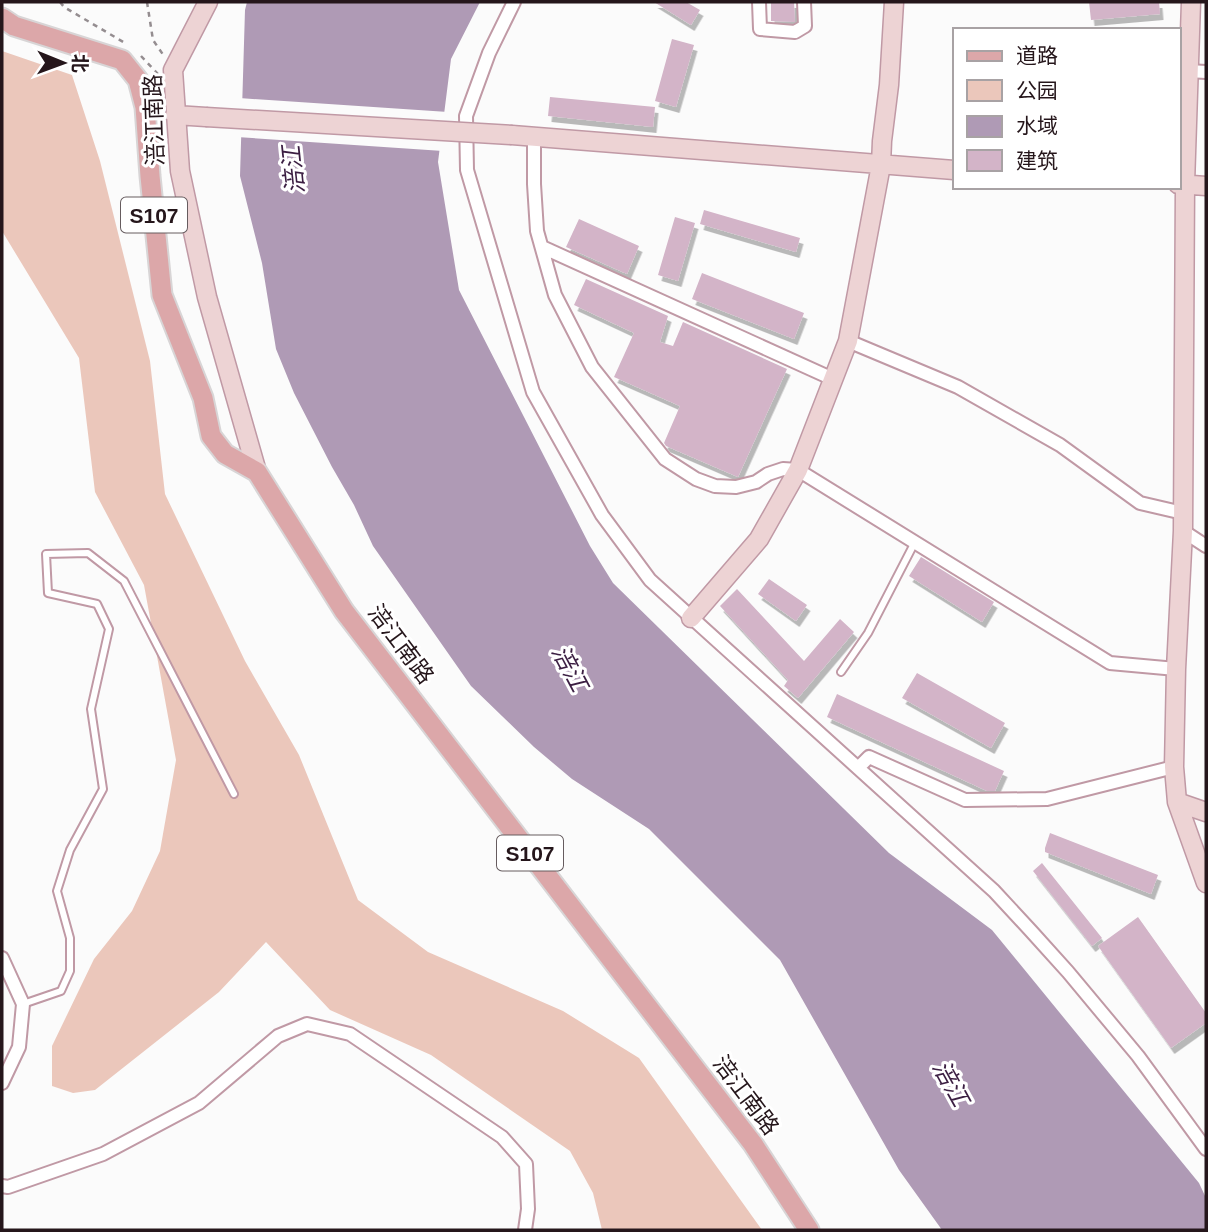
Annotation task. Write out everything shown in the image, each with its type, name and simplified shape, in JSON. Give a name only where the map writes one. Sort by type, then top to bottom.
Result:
[{"type":"main road","name":"S107","points":[[2,18],[14,26],[122,60],[138,80],[145,107],[162,295],[203,398],[211,436],[225,454],[257,472]]},
{"type":"main road","name":"涪江南路","points":[[257,472],[344,611],[753,1144],[809,1230]]},
{"type":"street","name":"涪江南路","points":[[208,2],[173,70],[180,171],[207,297],[257,472]]},
{"type":"street","points":[[514,2],[489,52],[466,116],[467,170],[533,392],[602,515],[650,580],[994,891],[1077,982],[1138,1056],[1206,1149]]},
{"type":"street","points":[[759,2],[760,29],[795,32],[805,26],[804,2]]},
{"type":"street","points":[[691,618],[759,539],[798,470],[848,341],[881,165],[890,85],[894,2]]},
{"type":"street","points":[[1191,2],[1197,71],[1182,184],[1183,522],[1174,767],[1177,802],[1206,883]]},
{"type":"street","points":[[176,115],[512,135],[953,170]]},
{"type":"street","points":[[534,137],[537,231],[555,295],[592,367],[665,458],[696,479],[715,486],[736,487],[756,482],[783,469],[798,470],[1110,663],[1176,669]]},
{"type":"street","points":[[1182,184],[1206,186]]},
{"type":"street","points":[[542,247],[833,379]]},
{"type":"street","points":[[848,341],[958,387],[1060,445],[1140,503],[1183,522],[1206,546]]},
{"type":"street","points":[[858,768],[869,757],[965,800],[1047,799],[1174,767]]},
{"type":"street","points":[[1177,802],[1206,812]]},
{"type":"street","points":[[2,958],[23,1004],[19,1047],[2,1083]]},
{"type":"street","points":[[2,1186],[8,1187],[103,1154],[199,1102],[278,1036],[307,1024],[350,1034],[502,1137],[526,1164],[528,1209],[525,1230]]},
{"type":"lane","points":[[841,672],[868,633],[915,542]]},
{"type":"lane","points":[[23,1004],[61,991],[70,971],[70,939],[57,891],[70,850],[103,789],[91,709],[109,629],[97,604],[48,593],[46,554],[88,554],[124,581],[234,794]]},
{"type":"path","points":[[147,2],[153,40],[173,70]]},
{"type":"green space","points":[[2,51],[72,75],[100,161],[150,361],[165,494],[245,661],[299,755],[358,900],[428,952],[563,1011],[639,1058],[762,1230],[602,1230],[593,1193],[570,1151],[431,1055],[330,1010],[266,942],[219,992],[95,1090],[73,1093],[52,1086],[52,1046],[94,959],[132,911],[160,851],[176,760],[144,585],[95,492],[79,358],[2,231]]},
{"type":"water","name":"涪江","points":[[247,2],[480,2],[451,59],[438,162],[459,290],[590,546],[613,583],[889,853],[992,930],[1199,1183],[1206,1198],[1206,1230],[942,1230],[899,1170],[780,960],[649,829],[572,779],[534,747],[471,686],[373,546],[294,393],[276,349],[262,263],[240,176]]},
{"type":"pier","points":[[239,98],[448,112],[443,151],[237,137]]},
{"type":"building","points":[[654,2],[686,2],[700,10],[691,25]]},
{"type":"building","points":[[771,2],[794,2],[795,22],[771,21]]},
{"type":"building","points":[[1089,2],[1159,2],[1160,14],[1091,20]]},
{"type":"building","points":[[672,39],[694,45],[676,107],[655,101]]},
{"type":"building","points":[[550,97],[655,107],[653,127],[548,116]]},
{"type":"building","points":[[704,210],[800,238],[796,252],[700,224]]},
{"type":"building","points":[[675,217],[695,223],[678,281],[658,275]]},
{"type":"building","points":[[579,219],[639,246],[627,274],[566,247]]},
{"type":"building","points":[[702,273],[804,313],[794,339],[692,299]]},
{"type":"building","points":[[586,279],[668,316],[660,342],[673,346],[683,322],[787,369],[738,477],[666,446],[664,443],[680,406],[614,377],[634,333],[574,305]]},
{"type":"building","points":[[921,557],[994,602],[982,622],[909,576]]},
{"type":"building","points":[[769,579],[807,605],[796,621],[758,594]]},
{"type":"building","points":[[737,589],[804,661],[840,619],[854,632],[798,698],[784,686],[788,680],[720,606]]},
{"type":"building","points":[[917,673],[1005,723],[991,748],[902,698]]},
{"type":"building","points":[[837,694],[1004,771],[995,791],[987,791],[827,717]]},
{"type":"building","points":[[1050,833],[1158,875],[1151,894],[1045,852]]},
{"type":"building","points":[[1042,863],[1102,938],[1092,946],[1033,871]]},
{"type":"building","points":[[1138,917],[1206,1013],[1206,1023],[1171,1048],[1098,946]]}]
